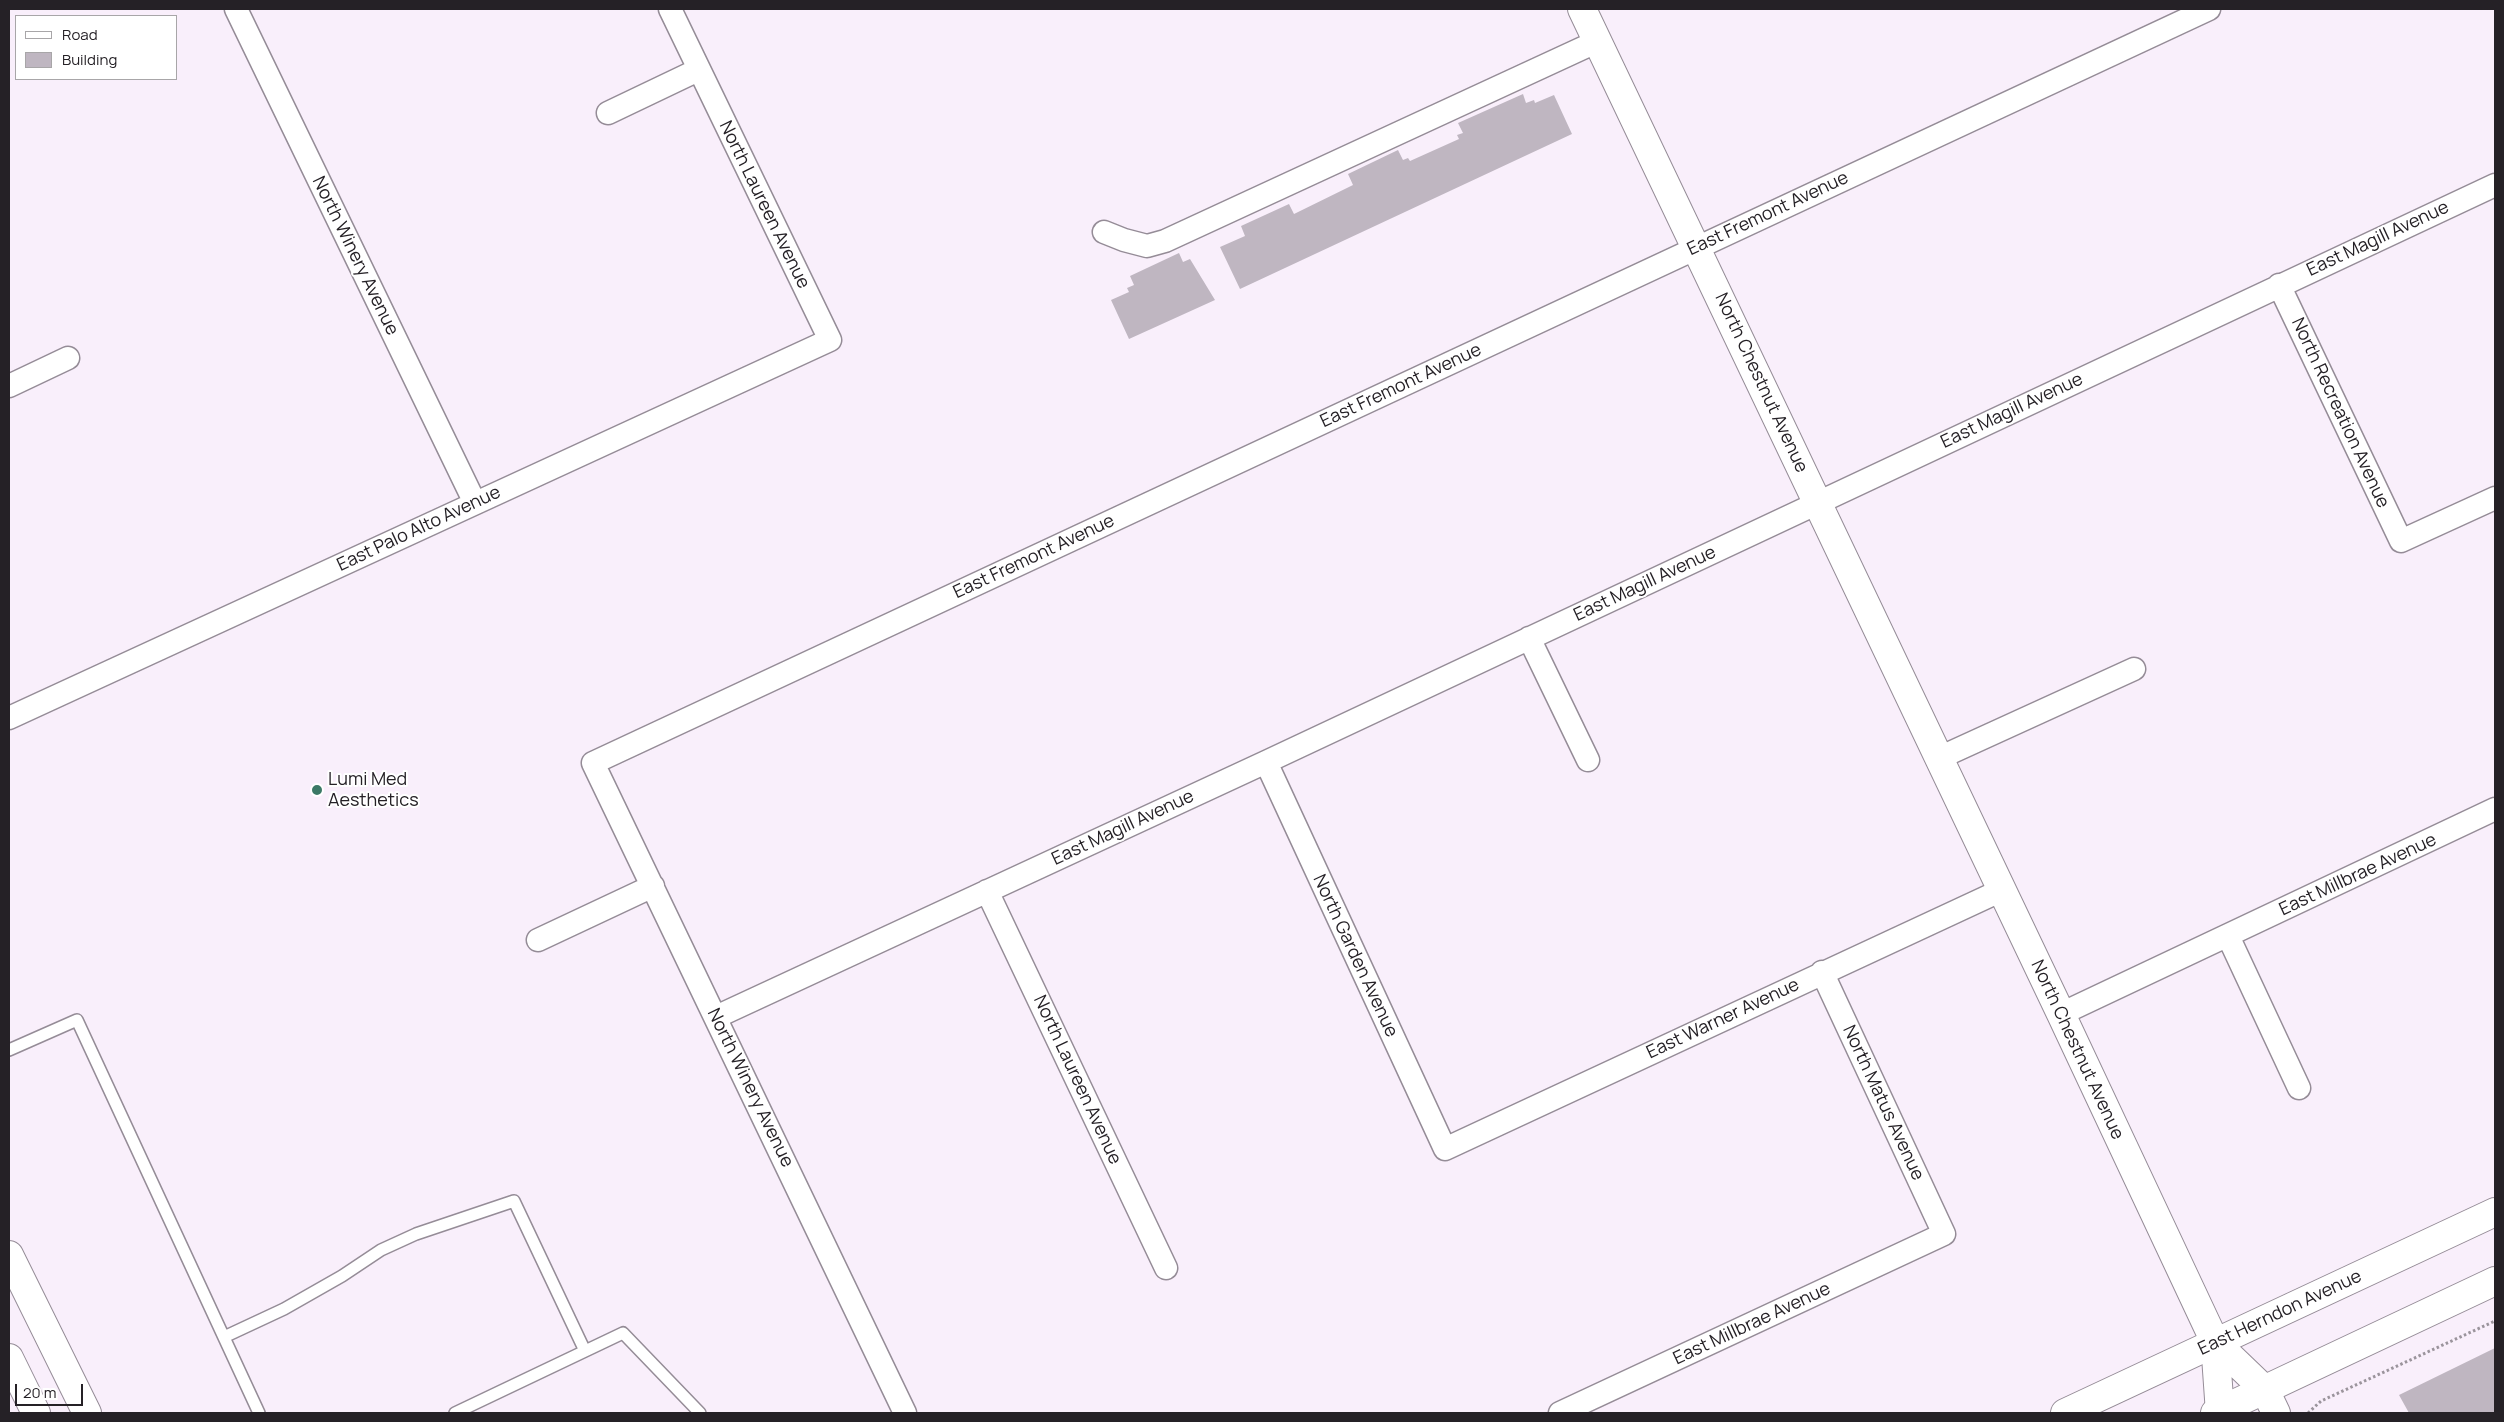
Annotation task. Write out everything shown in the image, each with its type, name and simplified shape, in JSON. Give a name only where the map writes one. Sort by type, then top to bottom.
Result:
[{"type":"street","name":"North Winery Avenue","points":[[236,9],[475,503]]},
{"type":"street","name":"North Laureen Avenue","points":[[670,9],[830,340]]},
{"type":"street","name":"North Chestnut Avenue","points":[[1582,9],[1818,502],[2215,1342],[2270,1401]]},
{"type":"street","name":"East Fremont Avenue","points":[[594,763],[2208,9]]},
{"type":"street","points":[[1104,232],[1147,246],[1165,240],[1598,41]]},
{"type":"street","points":[[608,113],[698,70]]},
{"type":"street","name":"East Magill Avenue","points":[[716,1016],[1266,762],[2495,185]]},
{"type":"street","name":"North Recreation Avenue","points":[[2279,285],[2401,541],[2495,498]]},
{"type":"street","name":"East Palo Alto Avenue","points":[[9,718],[830,340]]},
{"type":"street","points":[[9,386],[68,358]]},
{"type":"street","points":[[1529,638],[1588,760]]},
{"type":"street","points":[[1939,758],[2134,668]]},
{"type":"street","name":"North Garden Avenue","points":[[1266,762],[1445,1149]]},
{"type":"street","name":"North Winery Avenue","points":[[594,763],[905,1413]]},
{"type":"street","name":"East Millbrae Avenue","points":[[2061,1014],[2228,936],[2493,818]]},
{"type":"street","points":[[538,940],[653,886]]},
{"type":"street","name":"East Warner Avenue","points":[[1445,1149],[1822,972],[2002,890]]},
{"type":"street","name":"North Laureen Avenue","points":[[987,891],[1166,1268]]},
{"type":"street","points":[[2228,936],[2299,1088]]},
{"type":"street","name":"North Matus Avenue","points":[[1822,972],[1944,1234]]},
{"type":"street","name":"East Herndon Avenue","points":[[2064,1413],[2495,1212]]},
{"type":"street","name":"East Millbrae Avenue","points":[[1560,1413],[1944,1234]]},
{"type":"street","points":[[9,1255],[84,1408]]},
{"type":"street","points":[[2218,1413],[2270,1401],[2495,1281]]},
{"type":"street","points":[[9,1296],[84,1408]]},
{"type":"street","name":"North Chestnut Avenue","points":[[2215,1342],[2218,1413]]},
{"type":"street","points":[[9,1358],[36,1413]]},
{"type":"lane","points":[[9,1050],[77,1020],[259,1413]]},
{"type":"lane","points":[[224,1337],[284,1310],[390,1246],[416,1234],[514,1201],[585,1351]]},
{"type":"lane","points":[[455,1413],[623,1333],[700,1413]]},
{"type":"path","points":[[2308,1413],[2321,1401],[2495,1321]]},
{"type":"building","points":[[1523,94],[1526,103],[1534,100],[1535,103],[1554,95],[1572,134],[1240,289],[1220,247],[1245,236],[1241,226],[1289,204],[1294,214],[1353,185],[1348,174],[1398,150],[1403,160],[1408,158],[1410,161],[1459,139],[1457,135],[1463,133],[1458,123]]},
{"type":"building","points":[[1179,253],[1183,262],[1190,259],[1215,300],[1129,339],[1111,300],[1129,292],[1127,288],[1134,285],[1130,276]]},
{"type":"building","points":[[2495,1348],[2495,1413],[2409,1413],[2399,1395]]},
{"type":"place","name":"Lumi Med Aesthetics","points":[[317,790]]}]
